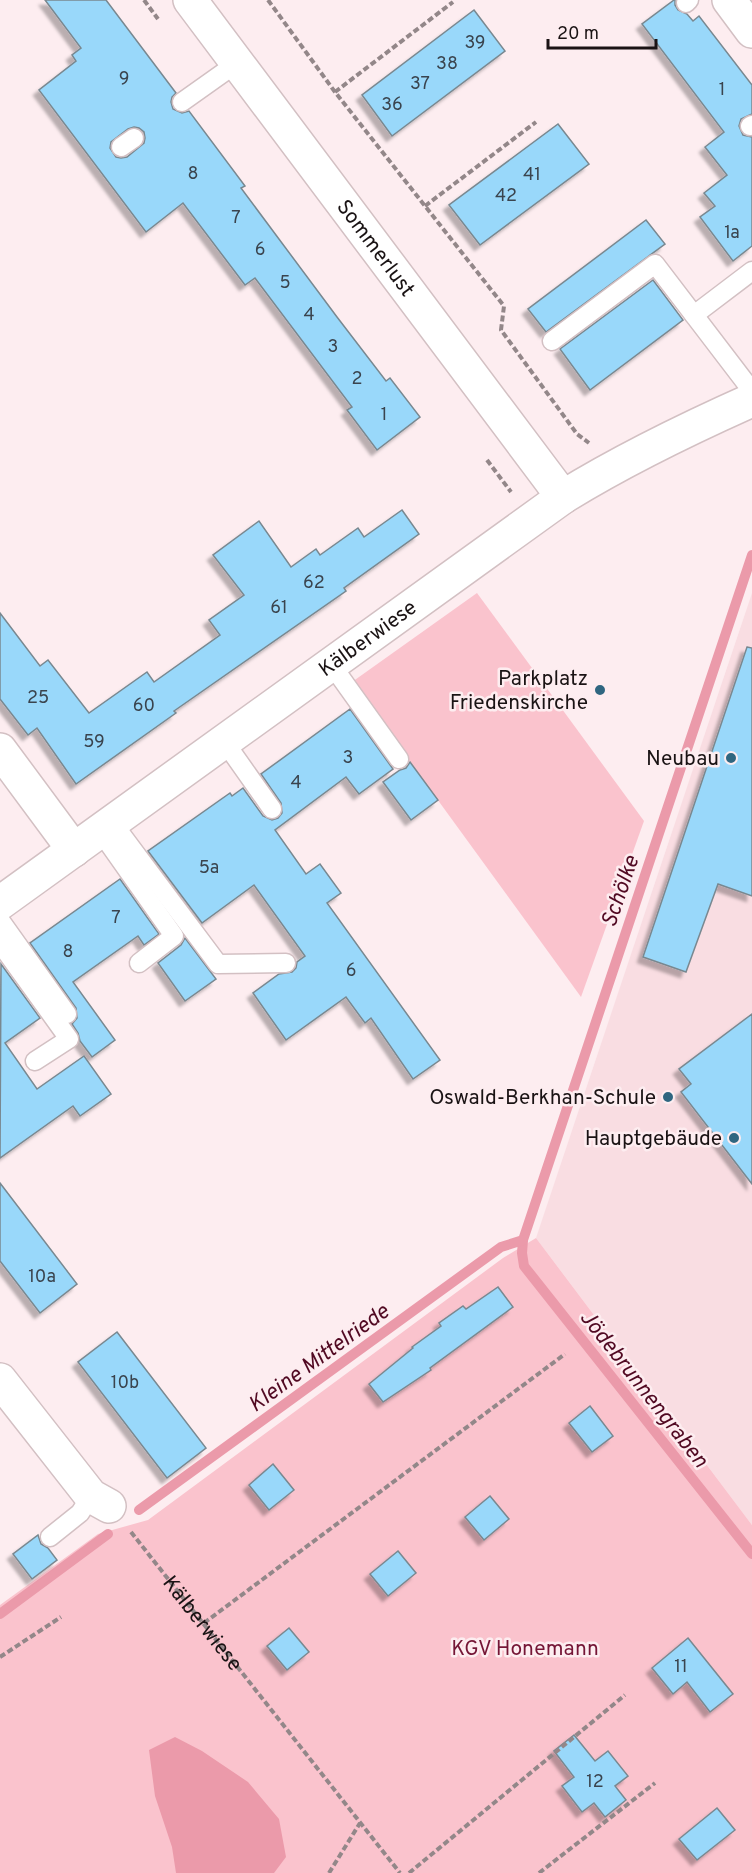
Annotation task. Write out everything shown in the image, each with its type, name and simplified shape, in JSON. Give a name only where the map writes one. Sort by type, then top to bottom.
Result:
[{"type":"street","name":"Sommerlust","points":[[190,0],[563,497]]},
{"type":"street","points":[[729,0],[752,31]]},
{"type":"street","name":"Kälberwiese","points":[[0,903],[563,497],[608,469],[654,445],[752,400]]},
{"type":"street","points":[[0,750],[74,850]]},
{"type":"street","points":[[0,1380],[100,1501]]},
{"type":"lane","points":[[182,102],[237,63]]},
{"type":"lane","points":[[552,341],[655,264],[752,391]]},
{"type":"lane","points":[[694,315],[752,271]]},
{"type":"lane","points":[[331,664],[399,759]]},
{"type":"lane","points":[[224,741],[272,809]]},
{"type":"lane","points":[[106,826],[218,964],[286,963]]},
{"type":"lane","points":[[106,826],[174,936],[139,963]]},
{"type":"lane","points":[[0,920],[67,1014]]},
{"type":"lane","points":[[0,943],[69,1039],[35,1061]]},
{"type":"lane","points":[[50,1537],[80,1513],[100,1501]]},
{"type":"path","points":[[268,0],[335,92],[504,306],[501,330],[577,434],[596,448]]},
{"type":"path","points":[[335,92],[453,2]]},
{"type":"path","points":[[425,206],[536,122]]},
{"type":"path","points":[[204,1623],[565,1354]]},
{"type":"path","name":"Kälberwiese","points":[[100,1501],[137,1538],[400,1873]]},
{"type":"path","points":[[0,1657],[61,1617]]},
{"type":"path","points":[[409,1873],[625,1695]]},
{"type":"path","points":[[539,1873],[655,1783]]},
{"type":"path","points":[[329,1873],[360,1823]]},
{"type":"shaded area","name":"Oswald-Berkhan-Schule","points":[[752,593],[752,1525],[536,1238]]},
{"type":"shaded area","points":[[175,1737],[202,1751],[248,1782],[279,1819],[286,1857],[274,1873],[176,1873],[172,1847],[155,1796],[149,1750]]},
{"type":"green space","points":[[477,593],[644,821],[581,997],[352,682]]},
{"type":"green space","name":"KGV Honemann","points":[[536,1238],[752,1525],[752,1873],[0,1873],[0,1605],[98,1534],[148,1520],[503,1258]]},
{"type":"building","points":[[45,0],[106,0],[176,93],[171,102],[173,109],[182,113],[189,111],[245,186],[241,188],[337,317],[386,381],[390,378],[420,417],[377,450],[347,410],[352,407],[255,278],[245,285],[183,203],[146,232],[39,90],[76,61],[72,55],[81,48]],"holes":[[[139,128],[144,132],[144,143],[127,157],[116,157],[110,148],[111,142],[128,129]]]},
{"type":"building","points":[[674,0],[678,10],[687,14],[693,21],[699,16],[752,85],[752,114],[741,119],[739,126],[743,135],[752,137],[752,246],[733,261],[700,217],[715,206],[704,193],[727,175],[705,147],[724,132],[642,24]]},
{"type":"building","points":[[474,10],[505,51],[392,136],[362,95]]},
{"type":"building","points":[[558,124],[589,164],[480,245],[449,205]]},
{"type":"building","points":[[646,220],[665,244],[546,332],[528,309]]},
{"type":"building","points":[[653,280],[683,320],[590,390],[560,349]]},
{"type":"building","points":[[402,510],[419,534],[344,588],[346,591],[174,711],[176,713],[76,784],[37,728],[28,735],[0,699],[0,613],[40,666],[48,660],[89,713],[147,672],[154,682],[220,635],[209,620],[244,595],[213,555],[259,521],[291,567],[316,549],[320,555],[358,528],[364,537]]},
{"type":"building","name":"Neubau","points":[[747,647],[752,648],[752,896],[718,884],[686,972],[643,957]]},
{"type":"building","points":[[350,709],[393,769],[359,794],[346,777],[275,830],[306,874],[320,864],[341,893],[327,903],[440,1060],[413,1079],[371,1018],[365,1023],[346,997],[286,1040],[253,993],[279,974],[292,972],[297,962],[305,956],[254,885],[202,923],[148,851],[230,793],[232,796],[243,788],[263,816],[272,820],[278,818],[282,813],[281,803],[261,774]]},
{"type":"building","points":[[410,762],[438,800],[411,820],[383,782],[406,768]]},
{"type":"building","points":[[120,879],[159,934],[144,945],[138,936],[73,982],[115,1040],[92,1057],[80,1041],[72,1024],[77,1018],[76,1008],[30,943]]},
{"type":"building","points":[[185,938],[216,979],[185,1001],[158,963],[181,945]]},
{"type":"building","points":[[1,964],[40,1018],[5,1043],[37,1089],[84,1056],[111,1094],[80,1116],[73,1106],[0,1158]]},
{"type":"building","name":"Hauptgebäude","points":[[752,1014],[752,1184],[681,1092],[691,1084],[679,1069]]},
{"type":"building","points":[[0,1183],[77,1284],[40,1313],[0,1261]]},
{"type":"building","points":[[498,1287],[513,1307],[430,1368],[431,1370],[383,1402],[369,1384],[412,1347],[441,1326],[439,1323],[463,1306],[466,1309]]},
{"type":"building","points":[[117,1332],[206,1448],[167,1478],[78,1362]]},
{"type":"building","points":[[590,1406],[613,1436],[592,1452],[569,1423]]},
{"type":"building","points":[[273,1464],[294,1490],[269,1510],[249,1485]]},
{"type":"building","points":[[490,1496],[509,1519],[484,1540],[465,1517]]},
{"type":"building","points":[[38,1535],[41,1544],[48,1548],[57,1560],[32,1579],[13,1554]]},
{"type":"building","points":[[398,1551],[416,1573],[388,1596],[370,1574]]},
{"type":"building","points":[[289,1628],[309,1652],[287,1670],[267,1646]]},
{"type":"building","points":[[688,1638],[733,1694],[710,1712],[687,1682],[673,1694],[652,1668]]},
{"type":"building","points":[[574,1735],[595,1761],[608,1751],[628,1776],[615,1786],[626,1800],[605,1817],[594,1803],[582,1812],[562,1786],[574,1777],[554,1751]]},
{"type":"building","points":[[717,1808],[735,1830],[697,1860],[679,1839]]},
{"type":"waterway","name":"Schölke","points":[[752,555],[523,1240],[522,1253],[524,1266],[752,1554]]},
{"type":"waterway","name":"Kleine Mittelriede","points":[[139,1510],[501,1247],[523,1240]]},
{"type":"waterway","name":"Kleine Mittelriede","points":[[0,1614],[108,1534]]},
{"type":"place","name":"Parkplatz Friedenskirche","points":[[600,690]]},
{"type":"place","name":"Neubau","points":[[731,758]]},
{"type":"place","name":"Oswald-Berkhan-Schule","points":[[668,1097]]},
{"type":"place","name":"Hauptgebäude","points":[[734,1138]]},
{"type":"water label","name":"Jödebrunnengraben","points":[[645,1388]]}]
